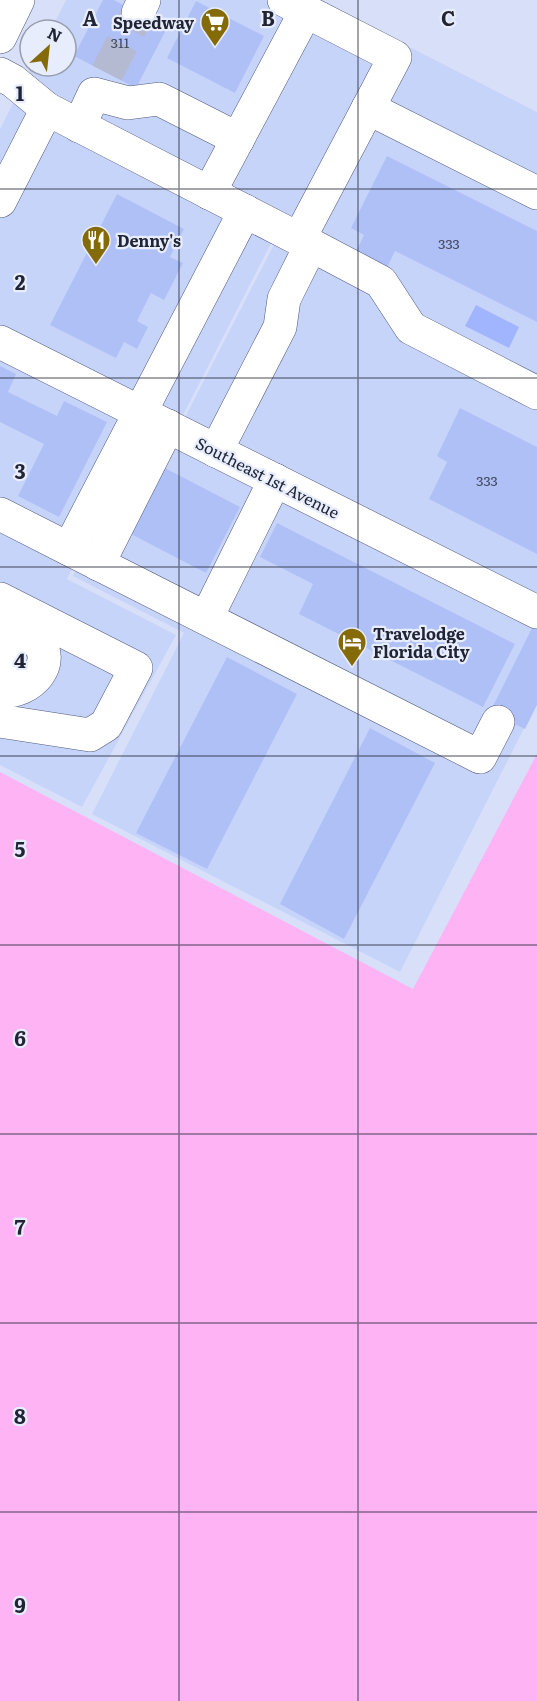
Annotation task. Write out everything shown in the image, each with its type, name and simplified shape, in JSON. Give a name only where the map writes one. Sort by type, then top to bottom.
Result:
[{"type":"main road","points":[[0,37],[18,0]]},
{"type":"main road","points":[[209,193],[238,139],[295,6],[394,57],[305,242],[284,299],[280,327],[216,451]]},
{"type":"main road","points":[[0,74],[13,81],[47,109],[381,282],[411,328],[537,393]]},
{"type":"main road","points":[[79,126],[100,84],[128,103],[159,99],[238,139]]},
{"type":"main road","points":[[368,108],[537,193]]},
{"type":"main road","points":[[0,201],[47,109]]},
{"type":"main road","points":[[99,564],[154,419],[245,211]]},
{"type":"main road","name":"Southeast 1st Avenue","points":[[0,342],[537,612]]},
{"type":"main road","points":[[69,549],[154,419]]},
{"type":"main road","points":[[207,617],[275,480]]},
{"type":"main road","points":[[0,514],[480,757],[498,722]]},
{"type":"main road","points":[[0,673],[16,638],[2,612]]},
{"type":"main road","points":[[0,691],[11,692],[26,688],[37,678],[42,666],[42,652],[36,638],[2,612]]},
{"type":"main road","points":[[0,721],[90,735],[99,732],[106,725],[136,668],[2,612]]},
{"type":"shaded area","points":[[66,0],[316,0],[218,190],[282,222],[179,423],[152,410],[67,579],[176,635],[82,807],[0,765],[0,129],[26,78],[78,78],[78,18],[57,18]]},
{"type":"shaded area","points":[[323,3],[537,112],[537,591],[529,603],[181,425],[287,219],[224,188]]},
{"type":"shaded area","name":"Travelodge Florida City","points":[[151,425],[537,598],[537,703],[400,972],[92,814],[184,633],[73,576]]},
{"type":"shaded area","points":[[537,754],[537,1701],[0,1701],[0,772],[413,989]]},
{"type":"water","points":[[476,305],[519,327],[509,348],[465,326]]},
{"type":"building","name":"Speedway","points":[[103,0],[114,0],[167,28],[136,88],[78,58],[78,48]]},
{"type":"building","name":"Speedway","points":[[196,1],[264,36],[235,93],[167,58]]},
{"type":"building","points":[[387,156],[537,231],[537,322],[395,251],[381,280],[350,264],[364,235],[351,228]]},
{"type":"building","points":[[117,194],[184,229],[170,257],[183,263],[164,300],[151,293],[137,321],[148,327],[137,349],[124,342],[116,358],[50,325]]},
{"type":"building","points":[[0,366],[16,374],[8,392],[57,416],[64,401],[107,422],[59,517],[18,496],[44,444],[0,422]]},
{"type":"building","points":[[460,408],[537,447],[537,554],[429,499],[447,462],[437,456]]},
{"type":"building","points":[[163,467],[240,507],[206,573],[129,533]]},
{"type":"building","points":[[277,523],[515,644],[483,707],[299,614],[313,584],[260,557]]},
{"type":"building","points":[[537,618],[537,705],[525,729],[490,712]]},
{"type":"building","points":[[227,657],[297,694],[207,869],[136,833]]},
{"type":"building","points":[[370,728],[435,763],[344,939],[280,904]]},
{"type":"tunnel","points":[[107,73],[138,13]]},
{"type":"place","name":"Speedway","points":[[215,48]]},
{"type":"place","name":"Denny's","points":[[96,266]]},
{"type":"place","name":"Travelodge Florida City","points":[[352,668]]}]
